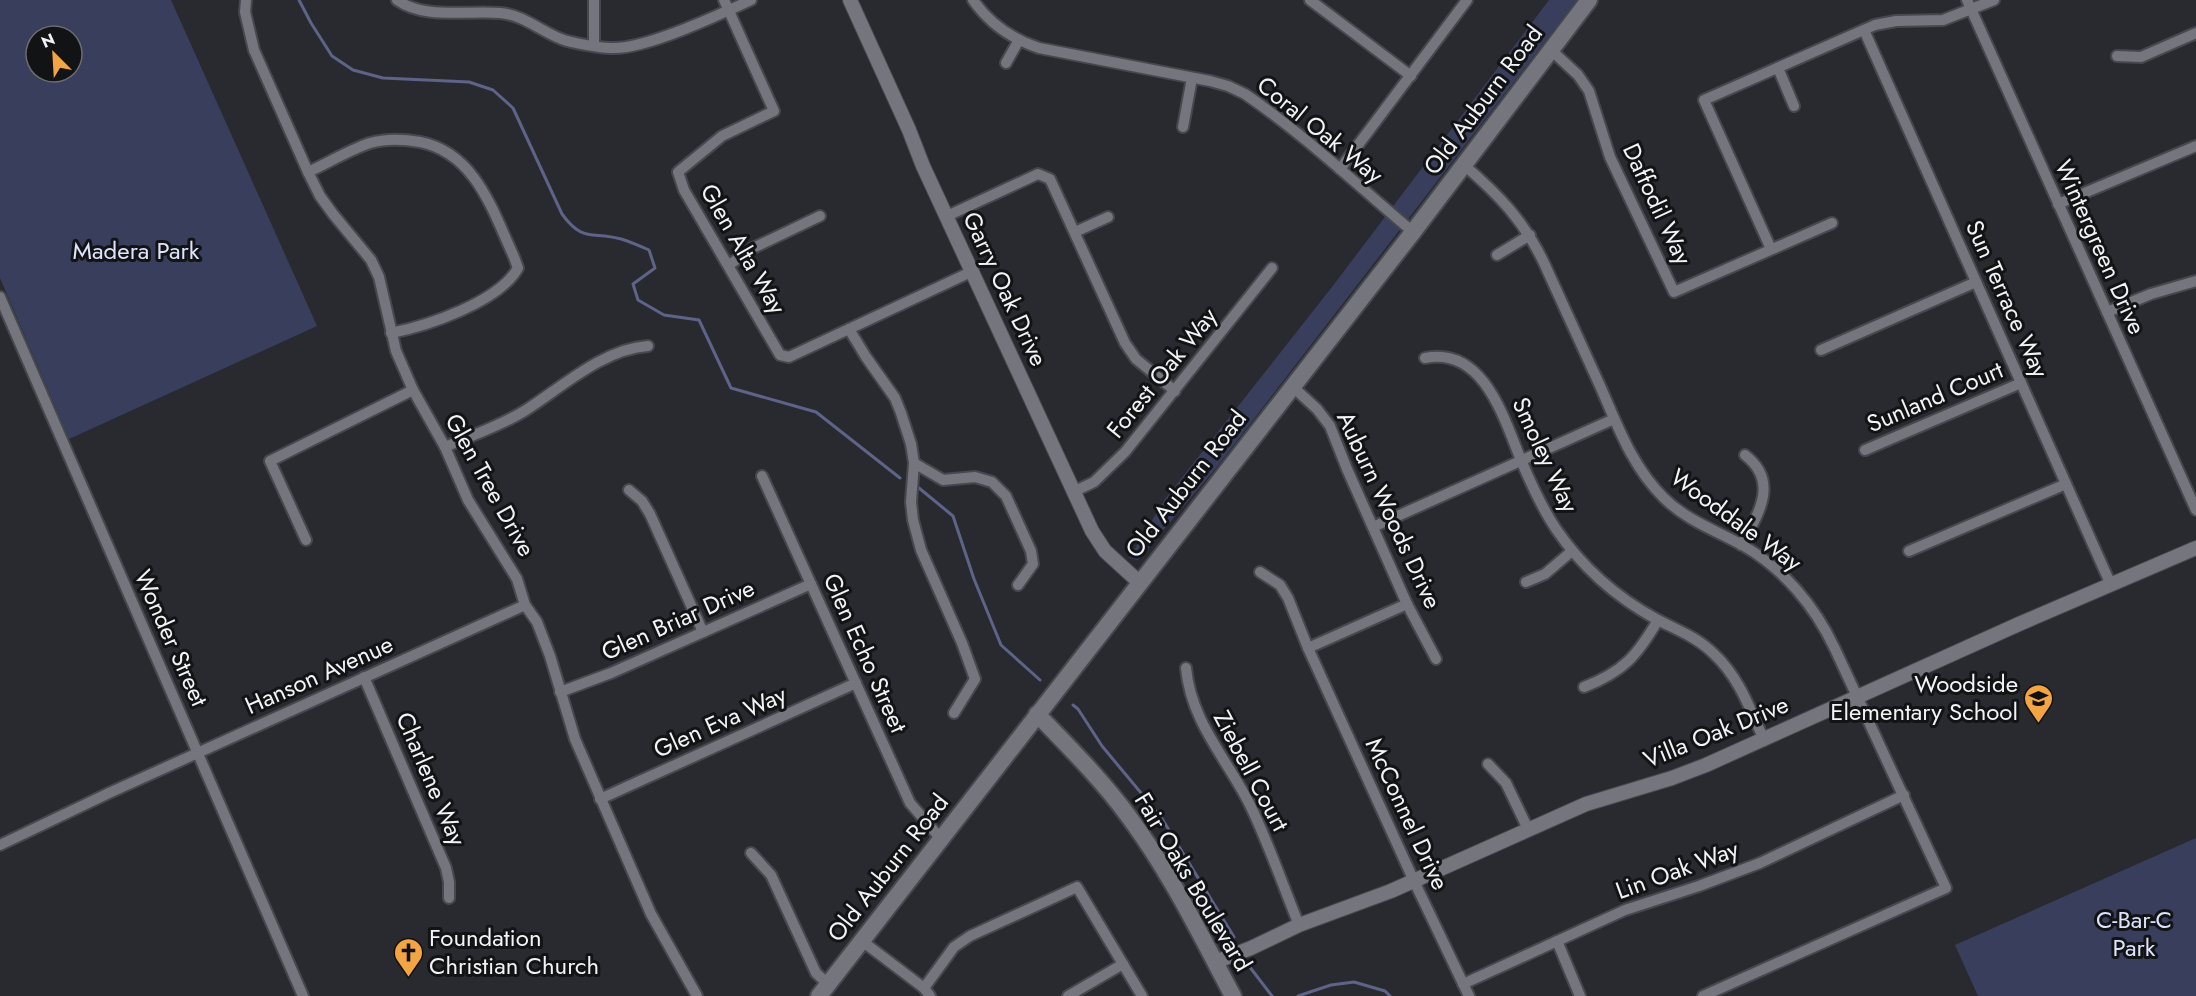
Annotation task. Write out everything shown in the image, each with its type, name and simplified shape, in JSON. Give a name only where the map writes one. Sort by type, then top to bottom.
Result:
[{"type":"main road","name":"Old Auburn Road","points":[[824,990],[1413,232],[1589,0]]},
{"type":"main road","name":"Fair Oaks Boulevard","points":[[1037,714],[1077,756],[1130,818],[1177,894],[1233,996]]},
{"type":"street","name":"Glen Tree Drive","points":[[246,0],[245,12],[254,50],[308,172],[320,196],[371,260],[379,277],[396,351],[413,390],[445,447],[468,500],[517,579],[525,605],[537,622],[575,739],[600,799],[651,914],[697,996]]},
{"type":"street","points":[[397,0],[406,6],[426,11],[501,13],[518,16],[564,40],[613,48],[639,44],[726,5],[751,0]]},
{"type":"street","points":[[594,0],[594,45]]},
{"type":"street","name":"Garry Oak Drive","points":[[850,0],[1073,492],[1101,546],[1140,583]]},
{"type":"street","name":"Coral Oak Way","points":[[973,0],[1001,29],[1019,40],[1057,52],[1228,86],[1245,94],[1340,169],[1413,232]]},
{"type":"street","points":[[1310,0],[1411,76]]},
{"type":"street","points":[[1340,169],[1467,0]]},
{"type":"street","points":[[1772,249],[1704,100],[1889,21],[1943,20],[1969,5],[1994,0]]},
{"type":"street","name":"Glen Alta Way","points":[[726,5],[774,111],[722,136],[678,172],[684,190],[780,355],[789,357],[849,329]]},
{"type":"street","name":"Wintergreen Drive","points":[[1969,5],[2196,510]]},
{"type":"street","name":"Sun Terrace Way","points":[[1864,30],[2111,585]]},
{"type":"street","points":[[2117,56],[2141,57],[2196,33]]},
{"type":"street","points":[[1006,63],[1019,40]]},
{"type":"street","name":"Daffodil Way","points":[[1551,51],[1578,75],[1589,91],[1610,157],[1674,292],[1832,223]]},
{"type":"street","points":[[1778,68],[1794,106]]},
{"type":"street","points":[[1183,127],[1192,78]]},
{"type":"street","points":[[308,172],[369,144],[395,139],[431,144],[444,150],[468,168],[478,182],[514,257],[518,268],[514,276],[478,302],[455,314],[430,324],[391,333]]},
{"type":"street","points":[[2058,204],[2196,146]]},
{"type":"street","name":"Wooddale Way","points":[[1464,165],[1501,199],[1530,235],[1614,419],[1638,466],[1665,500],[1696,522],[1742,545],[1777,571],[1809,604],[1831,639],[1946,888],[1703,996]]},
{"type":"street","points":[[947,216],[1038,174],[1050,179],[1125,343],[1136,359],[1174,391]]},
{"type":"street","points":[[729,265],[753,248],[820,216]]},
{"type":"street","points":[[1075,232],[1108,217]]},
{"type":"street","points":[[1497,255],[1530,235]]},
{"type":"street","name":"Forest Oak Way","points":[[1073,492],[1094,482],[1113,466],[1272,268]]},
{"type":"street","points":[[954,713],[975,679],[962,643],[921,550],[911,502],[914,463],[911,444],[895,398],[849,329],[973,271]]},
{"type":"street","points":[[2107,312],[2151,294],[2196,281]]},
{"type":"street","points":[[1821,351],[1976,282]]},
{"type":"street","name":"Wonder Street","points":[[0,297],[303,996]]},
{"type":"street","points":[[445,447],[504,422],[596,363],[638,346],[648,346]]},
{"type":"street","name":"Smoley Way","points":[[1425,358],[1441,356],[1455,359],[1467,366],[1485,385],[1498,403],[1521,461],[1546,514],[1572,550],[1612,591],[1658,620],[1697,640],[1726,666],[1738,684],[1764,740]]},
{"type":"street","name":"Sunland Court","points":[[1865,450],[2021,383]]},
{"type":"street","name":"Auburn Woods Drive","points":[[1293,387],[1327,420],[1407,604],[1436,659]]},
{"type":"street","points":[[306,540],[270,461],[413,390]]},
{"type":"street","points":[[1373,527],[1614,419]]},
{"type":"street","points":[[1742,545],[1758,517],[1764,496],[1761,474],[1756,465],[1745,455]]},
{"type":"street","points":[[914,463],[943,480],[975,477],[992,482],[1006,496],[1032,551],[1033,564],[1017,585]]},
{"type":"street","name":"Glen Echo Street","points":[[762,476],[910,802],[941,839]]},
{"type":"street","points":[[1909,551],[2067,484]]},
{"type":"street","points":[[629,490],[642,501],[650,513],[703,632]]},
{"type":"street","name":"Villa Oak Drive","points":[[1215,962],[1414,881],[1596,800],[1695,770],[2019,624],[2196,548]]},
{"type":"street","points":[[1526,582],[1545,574],[1572,550]]},
{"type":"street","name":"McConnel Drive","points":[[1260,572],[1284,591],[1468,996]]},
{"type":"street","name":"Glen Briar Drive","points":[[560,692],[611,673],[811,584]]},
{"type":"street","points":[[1308,648],[1407,604]]},
{"type":"street","name":"Hanson Avenue","points":[[0,845],[525,605]]},
{"type":"street","points":[[1584,687],[1613,674],[1628,663],[1643,646],[1658,620]]},
{"type":"street","name":"Ziebell Court","points":[[1186,668],[1197,714],[1212,744],[1250,806],[1299,926]]},
{"type":"street","name":"Charlene Way","points":[[364,677],[446,868],[449,898]]},
{"type":"street","name":"Glen Eva Way","points":[[600,799],[856,683]]},
{"type":"street","points":[[1488,765],[1506,783],[1528,829]]},
{"type":"street","name":"Lin Oak Way","points":[[1463,984],[1625,910],[1749,867],[1904,795]]},
{"type":"street","points":[[751,853],[771,875],[824,990]]},
{"type":"street","points":[[862,941],[927,992],[954,947],[1077,887],[1142,996]]},
{"type":"street","points":[[1557,941],[1580,996]]},
{"type":"street","points":[[1068,996],[1123,964]]},
{"type":"green space","name":"Madera Park","points":[[0,0],[171,0],[317,326],[69,439],[0,278]]},
{"type":"green space","points":[[1549,0],[1577,0],[1216,468],[1138,560],[1129,558],[1165,499],[1332,287]]},
{"type":"green space","name":"C-Bar-C Park","points":[[2196,838],[2196,996],[1978,996],[1955,945]]},
{"type":"waterway","points":[[299,0],[332,56],[353,70],[383,78],[469,82],[493,90],[513,108],[562,214],[569,223],[582,233],[621,239],[649,250],[655,268],[633,284],[638,300],[664,315],[699,320],[731,388],[816,412],[900,478]]},
{"type":"waterway","points":[[919,488],[953,516],[974,579],[1001,645],[1040,680]]},
{"type":"waterway","points":[[1073,705],[1102,746],[1161,817],[1234,937]]},
{"type":"waterway","points":[[1249,966],[1272,996]]},
{"type":"waterway","points":[[1298,996],[1331,985],[1354,982],[1385,991],[1390,996]]},
{"type":"place","name":"Woodside Elementary School","points":[[2039,724]]},
{"type":"place","name":"Foundation Christian Church","points":[[408,978]]}]
